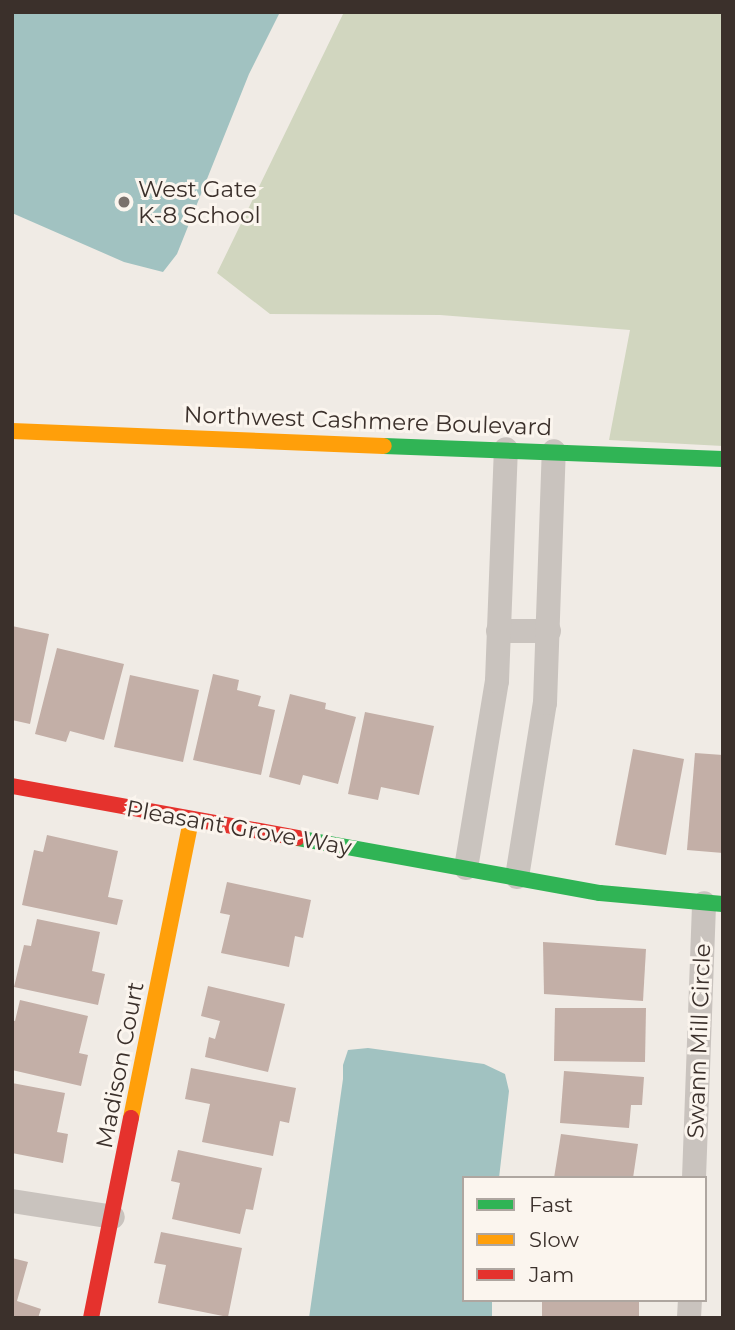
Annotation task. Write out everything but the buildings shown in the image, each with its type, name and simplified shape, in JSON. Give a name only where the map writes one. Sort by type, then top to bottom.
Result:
[{"type":"street","name":"Northwest Cashmere Boulevard","points":[[12,430],[723,459]]},
{"type":"street","points":[[466,868],[497,681],[506,449]]},
{"type":"street","points":[[517,877],[545,703],[554,451]]},
{"type":"street","points":[[498,631],[549,631]]},
{"type":"street","name":"Pleasant Grove Way","points":[[12,786],[600,893],[713,904]]},
{"type":"street","name":"Madison Court","points":[[91,1318],[191,820]]},
{"type":"street","name":"Swann Mill Circle","points":[[694,1176],[713,904]]},
{"type":"street","points":[[12,1200],[113,1217]]},
{"type":"green space","points":[[344,12],[723,12],[723,446],[609,440],[630,330],[440,315],[270,314],[217,273]]},
{"type":"water","points":[[12,12],[280,12],[249,74],[177,254],[163,272],[124,262],[12,213]]},
{"type":"water","points":[[368,1048],[484,1064],[505,1074],[509,1091],[499,1176],[462,1176],[462,1302],[492,1302],[492,1318],[309,1318],[343,1065],[348,1050]]},
{"type":"traffic: fast","points":[[384,446],[723,459]]},
{"type":"traffic: fast","points":[[297,838],[600,893],[723,904]]},
{"type":"traffic: slow","points":[[12,431],[384,446]]},
{"type":"traffic: slow","points":[[131,1118],[191,820]]},
{"type":"traffic: jam","points":[[12,786],[297,838]]},
{"type":"traffic: jam","points":[[91,1318],[131,1118]]},
{"type":"place","name":"West Gate K-8 School","points":[[124,202]]}]
